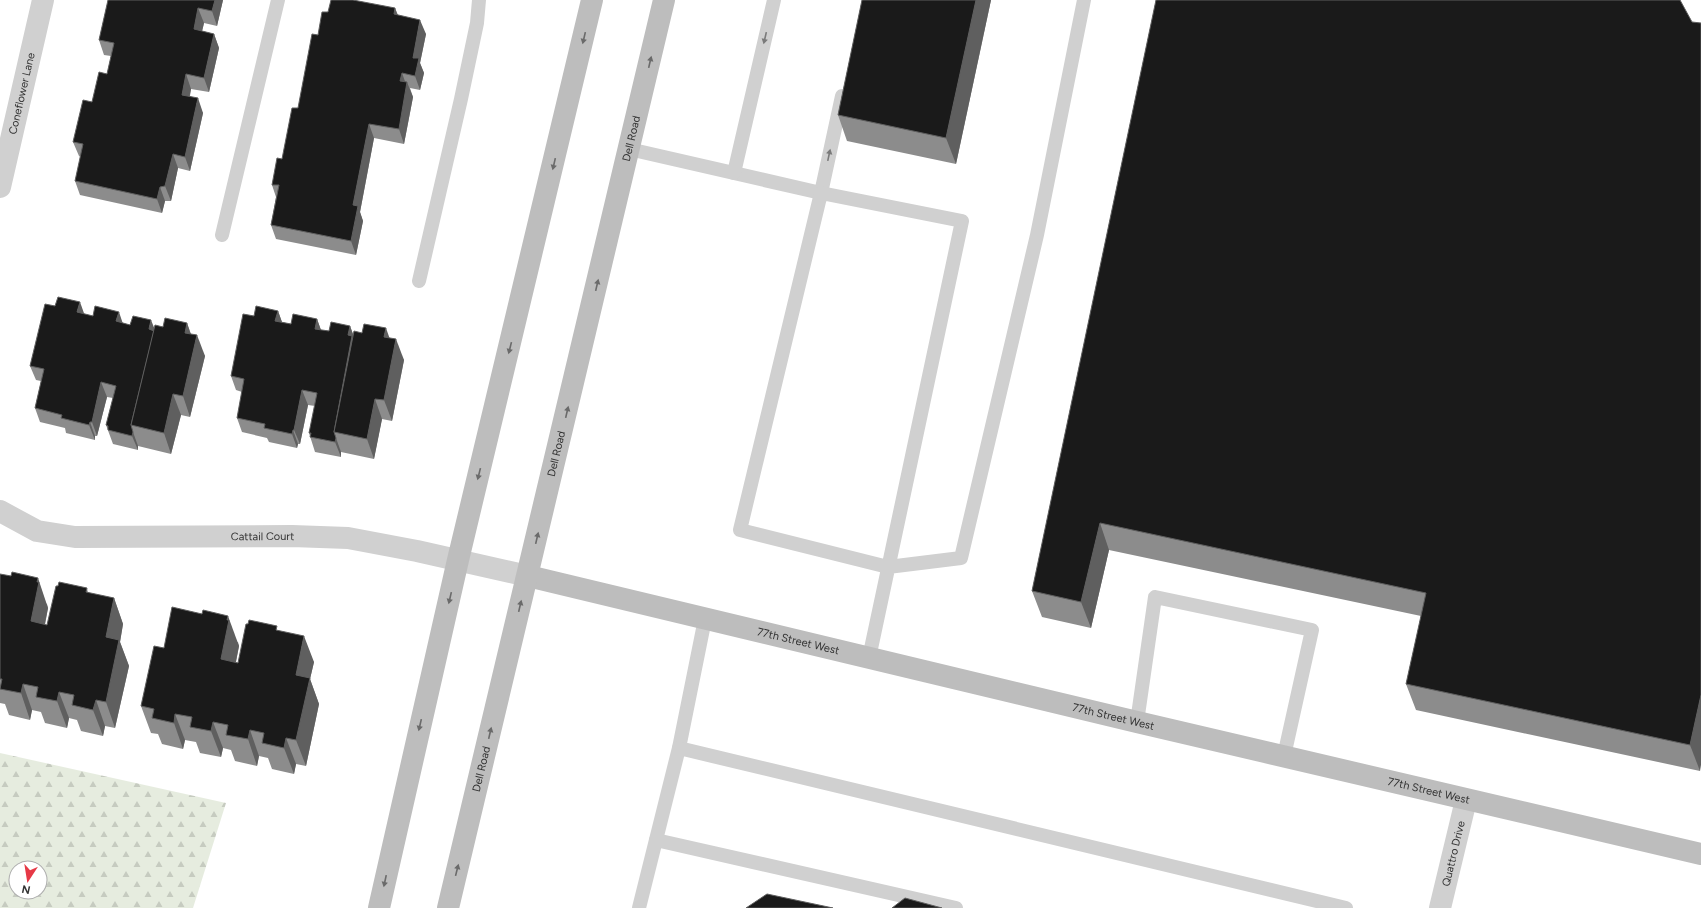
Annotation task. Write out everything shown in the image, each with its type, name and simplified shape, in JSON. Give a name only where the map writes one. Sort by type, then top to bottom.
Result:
[{"type":"street","name":"Coneflower Lane","points":[[0,187],[43,0]]},
{"type":"street","points":[[379,908],[458,560],[592,0]]},
{"type":"street","name":"Dell Road","points":[[448,908],[630,149],[664,0]]},
{"type":"street","name":"Cattail Court","points":[[0,511],[37,531],[75,537],[292,536],[348,538],[406,548],[528,576]]},
{"type":"street","name":"77th Street West","points":[[528,576],[1466,800],[1701,854]]},
{"type":"street","name":"Quattro Drive","points":[[1440,908],[1466,800]]},
{"type":"lane","points":[[222,235],[278,0]]},
{"type":"lane","points":[[419,281],[477,23],[479,0]]},
{"type":"lane","points":[[734,173],[774,0]]},
{"type":"lane","points":[[844,85],[821,193],[740,530],[888,568],[962,558],[1037,235],[1084,0]]},
{"type":"lane","points":[[630,149],[821,193],[962,221],[869,658]]},
{"type":"lane","points":[[1137,722],[1155,597],[1312,630],[1284,756]]},
{"type":"lane","points":[[639,908],[680,748],[706,619]]},
{"type":"lane","points":[[680,748],[1346,908]]},
{"type":"lane","points":[[656,840],[956,908]]},
{"type":"green space","points":[[0,753],[226,803],[193,908],[0,908]]},
{"type":"building","points":[[108,0],[215,0],[212,11],[198,8],[194,29],[214,34],[204,78],[186,74],[182,95],[198,98],[185,157],[173,154],[165,186],[160,187],[157,199],[75,181],[83,144],[73,142],[83,100],[92,102],[99,72],[107,74],[114,43],[99,40]]},
{"type":"building","points":[[331,0],[353,0],[395,8],[394,14],[420,20],[413,58],[419,58],[415,76],[402,73],[400,81],[407,82],[399,129],[369,124],[353,205],[358,206],[351,241],[271,225],[279,185],[272,185],[277,158],[282,159],[292,108],[298,108],[312,34],[318,35],[322,12],[328,12]]},
{"type":"building","points":[[862,0],[976,0],[946,138],[838,115]]},
{"type":"building","points":[[1156,0],[1680,0],[1692,22],[1701,23],[1701,695],[1690,745],[1406,684],[1426,593],[1100,523],[1081,602],[1032,591]]},
{"type":"building","points":[[58,297],[80,302],[77,312],[93,316],[95,306],[119,312],[116,321],[130,325],[133,316],[151,320],[149,329],[154,331],[131,425],[133,432],[132,436],[108,430],[108,426],[106,425],[116,386],[101,382],[92,422],[90,422],[89,425],[61,418],[62,415],[35,408],[44,369],[30,366],[45,304],[55,306]]},
{"type":"building","points":[[256,306],[278,311],[275,321],[291,324],[293,314],[317,319],[315,329],[329,331],[331,322],[350,326],[348,335],[352,336],[334,432],[336,438],[335,442],[310,437],[311,433],[309,433],[317,393],[302,390],[292,434],[264,428],[265,424],[237,418],[244,379],[231,376],[243,314],[254,316]]},
{"type":"building","points":[[165,318],[187,323],[185,333],[197,335],[183,396],[173,394],[164,433],[131,425],[155,325],[163,327]]},
{"type":"building","points":[[364,324],[386,328],[384,337],[396,339],[384,400],[375,399],[367,439],[334,432],[354,331],[362,333]]},
{"type":"building","points":[[12,572],[38,578],[37,582],[39,582],[31,621],[47,625],[56,586],[58,586],[59,582],[87,588],[86,592],[114,598],[106,637],[119,640],[106,702],[96,700],[93,710],[72,705],[74,695],[59,692],[57,701],[36,697],[38,687],[23,684],[21,693],[0,689],[2,679],[0,679],[0,574],[11,576]]},
{"type":"building","points":[[172,607],[202,614],[203,610],[228,616],[227,620],[229,620],[221,659],[238,663],[246,624],[248,624],[249,620],[277,626],[276,630],[304,636],[296,675],[310,678],[296,740],[286,738],[284,748],[262,743],[264,733],[250,730],[248,739],[226,735],[228,725],[213,722],[211,731],[190,727],[192,717],[175,714],[174,723],[152,718],[154,709],[141,706],[154,646],[164,648]]},
{"type":"building","points":[[767,894],[833,908],[746,908]]},
{"type":"building","points":[[905,898],[942,908],[892,908]]}]
